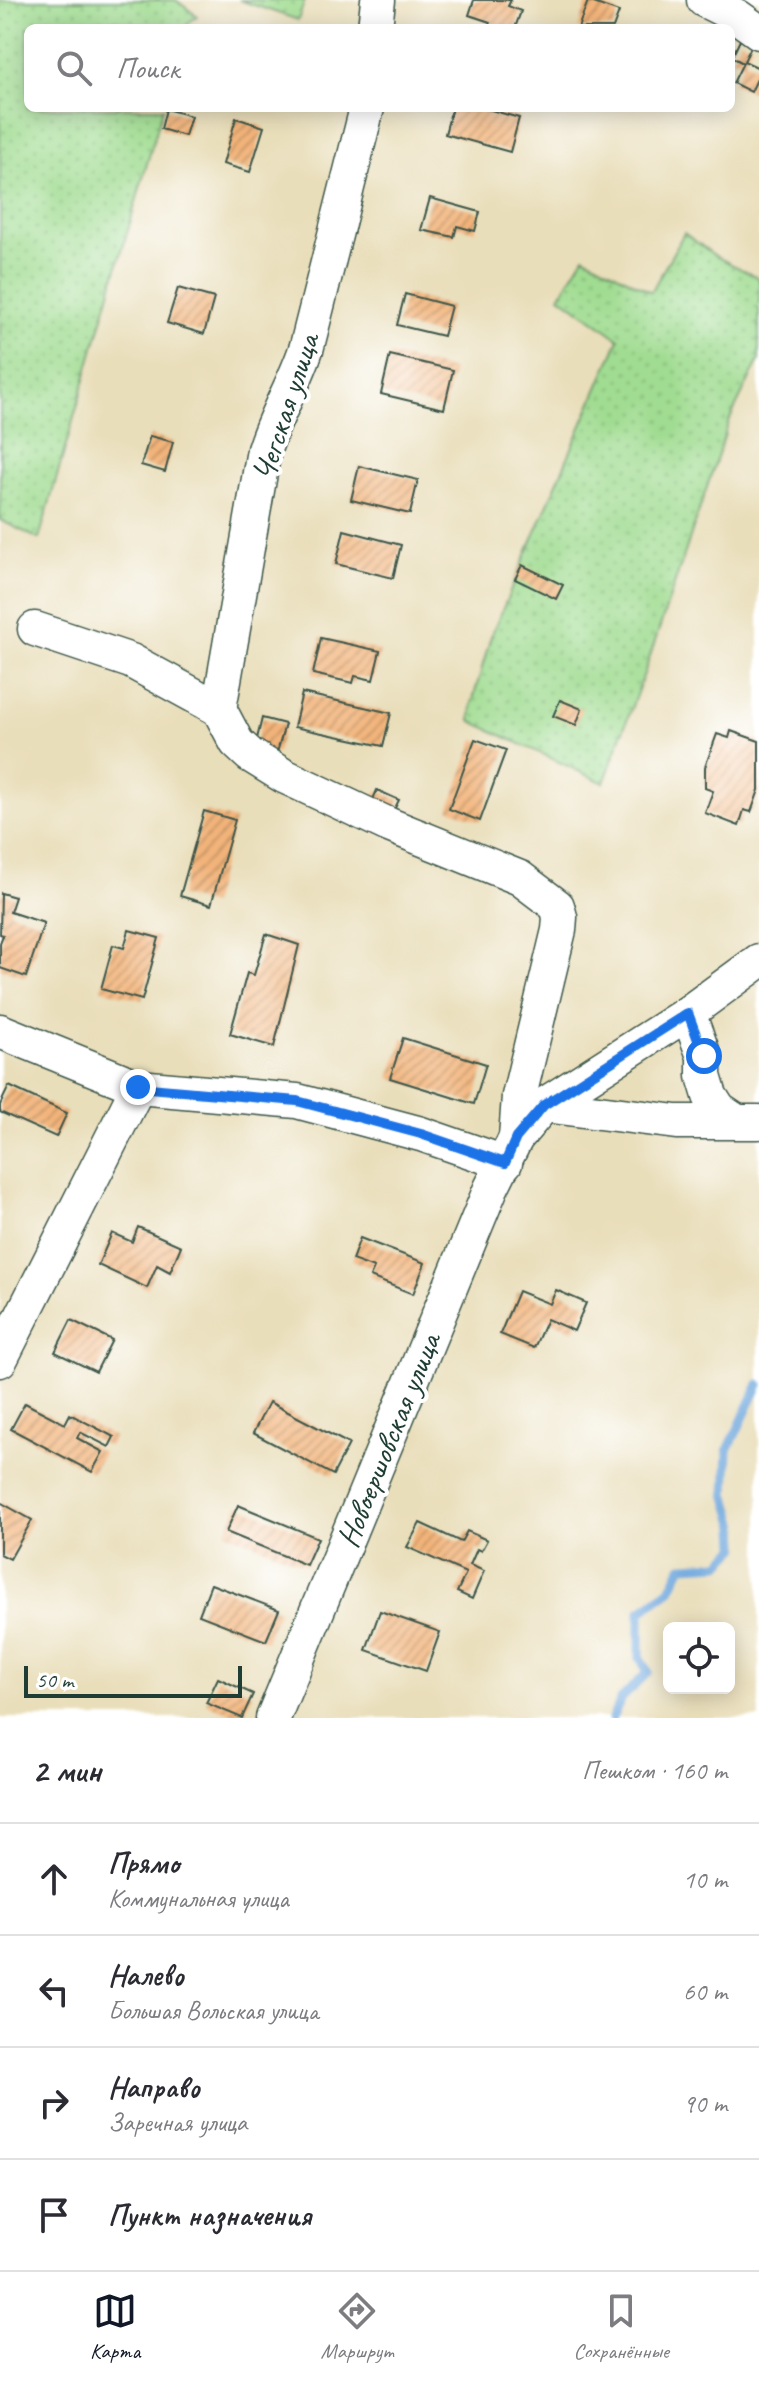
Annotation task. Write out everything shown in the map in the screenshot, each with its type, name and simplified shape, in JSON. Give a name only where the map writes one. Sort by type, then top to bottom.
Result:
[{"type":"street","points":[[375,24],[378,0]]},
{"type":"street","points":[[704,0],[738,17],[759,32]]},
{"type":"street","name":"Чегская улица","points":[[219,709],[264,450],[307,346],[366,112]]},
{"type":"street","points":[[35,629],[131,661],[219,709],[237,743],[284,776],[376,819],[520,878],[557,906],[559,930],[519,1096],[510,1150]]},
{"type":"street","points":[[510,1150],[544,1105],[688,1013],[759,961]]},
{"type":"street","points":[[688,1013],[704,1056],[704,1076],[710,1096],[719,1110],[746,1121]]},
{"type":"street","points":[[0,1031],[138,1087],[297,1101],[421,1134],[510,1150]]},
{"type":"street","points":[[0,1360],[138,1087]]},
{"type":"street","points":[[544,1105],[677,1122],[746,1121]]},
{"type":"street","name":"Новоершовская улица","points":[[273,1718],[491,1188],[510,1150]]},
{"type":"green space","points":[[0,0],[176,0],[197,16],[188,24],[24,24],[24,112],[162,112],[39,539],[0,520]]},
{"type":"green space","points":[[239,0],[305,0],[298,20]]},
{"type":"green space","points":[[684,233],[717,257],[759,278],[759,360],[730,419],[604,783],[471,721],[472,703],[491,636],[619,339],[560,296],[584,256],[651,292]]},
{"type":"building","points":[[474,0],[511,0],[508,6],[521,11],[516,24],[489,24],[469,15]]},
{"type":"building","points":[[588,1],[619,12],[614,24],[579,24]]},
{"type":"building","points":[[740,40],[752,45],[744,61],[759,68],[751,92],[735,84],[743,63],[735,59]]},
{"type":"building","points":[[165,112],[191,116],[185,136],[161,129]]},
{"type":"building","points":[[451,112],[498,112],[519,118],[510,152],[445,134]]},
{"type":"building","points":[[236,118],[264,127],[250,172],[223,164]]},
{"type":"building","points":[[430,198],[480,212],[475,231],[457,226],[454,237],[421,230]]},
{"type":"building","points":[[178,288],[214,298],[204,334],[167,323]]},
{"type":"building","points":[[405,294],[451,306],[443,336],[397,325]]},
{"type":"building","points":[[390,355],[453,370],[444,409],[381,394]]},
{"type":"building","points":[[150,436],[173,442],[165,472],[141,465]]},
{"type":"building","points":[[359,466],[418,480],[410,514],[351,500]]},
{"type":"building","points":[[344,530],[401,545],[393,578],[336,564]]},
{"type":"building","points":[[522,565],[563,585],[556,599],[515,579]]},
{"type":"building","points":[[321,638],[380,651],[373,680],[355,676],[353,683],[313,674]]},
{"type":"building","points":[[302,693],[391,713],[383,746],[294,727]]},
{"type":"building","points":[[560,700],[582,709],[576,725],[553,716]]},
{"type":"building","points":[[262,718],[285,724],[277,753],[255,747]]},
{"type":"building","points":[[731,731],[759,741],[759,790],[751,812],[744,810],[739,826],[705,813],[713,791],[705,788],[705,767],[717,734],[729,738]]},
{"type":"building","points":[[475,739],[506,750],[480,821],[449,809]]},
{"type":"building","points":[[377,790],[399,800],[392,814],[371,804]]},
{"type":"building","points":[[204,811],[235,820],[211,905],[180,896]]},
{"type":"building","points":[[1,893],[15,897],[10,912],[44,923],[26,977],[0,968],[3,935],[0,934]]},
{"type":"building","points":[[129,930],[159,938],[142,1000],[101,989],[113,945],[124,948]]},
{"type":"building","points":[[266,934],[299,945],[274,1047],[230,1034],[247,973],[254,975]]},
{"type":"building","points":[[403,1038],[486,1064],[474,1104],[390,1078]]},
{"type":"building","points":[[9,1086],[67,1113],[56,1137],[0,1112]]},
{"type":"building","points":[[138,1227],[181,1246],[170,1272],[157,1265],[147,1288],[98,1265],[112,1233],[132,1242]]},
{"type":"building","points":[[360,1238],[425,1263],[413,1294],[370,1277],[374,1268],[352,1260]]},
{"type":"building","points":[[556,1290],[586,1303],[574,1331],[547,1319],[534,1348],[500,1334],[518,1291],[550,1304]]},
{"type":"building","points":[[71,1320],[112,1340],[96,1372],[55,1352]]},
{"type":"building","points":[[269,1402],[349,1444],[333,1475],[253,1433]]},
{"type":"building","points":[[25,1403],[65,1424],[70,1414],[114,1437],[109,1447],[80,1432],[77,1438],[103,1452],[92,1472],[11,1429]]},
{"type":"building","points":[[0,1502],[32,1520],[10,1559],[0,1554]]},
{"type":"building","points":[[238,1505],[318,1538],[306,1565],[226,1532]]},
{"type":"building","points":[[420,1523],[461,1542],[467,1531],[487,1540],[481,1551],[477,1549],[470,1565],[484,1571],[472,1599],[457,1592],[466,1573],[407,1547]]},
{"type":"building","points":[[211,1584],[279,1610],[266,1641],[199,1615]]},
{"type":"building","points":[[380,1611],[440,1632],[426,1671],[366,1650]]},
{"type":"building","points":[[218,1678],[253,1694],[242,1718],[206,1703]]},
{"type":"waterway","points":[[612,1718],[622,1698],[648,1672],[640,1658],[640,1612],[670,1590],[682,1566],[720,1564],[737,1547],[736,1526],[726,1494],[728,1450],[759,1384]]},
{"type":"route","points":[[138,1087],[297,1101],[421,1134],[505,1163],[516,1138],[544,1105],[688,1013],[704,1056]]}]
